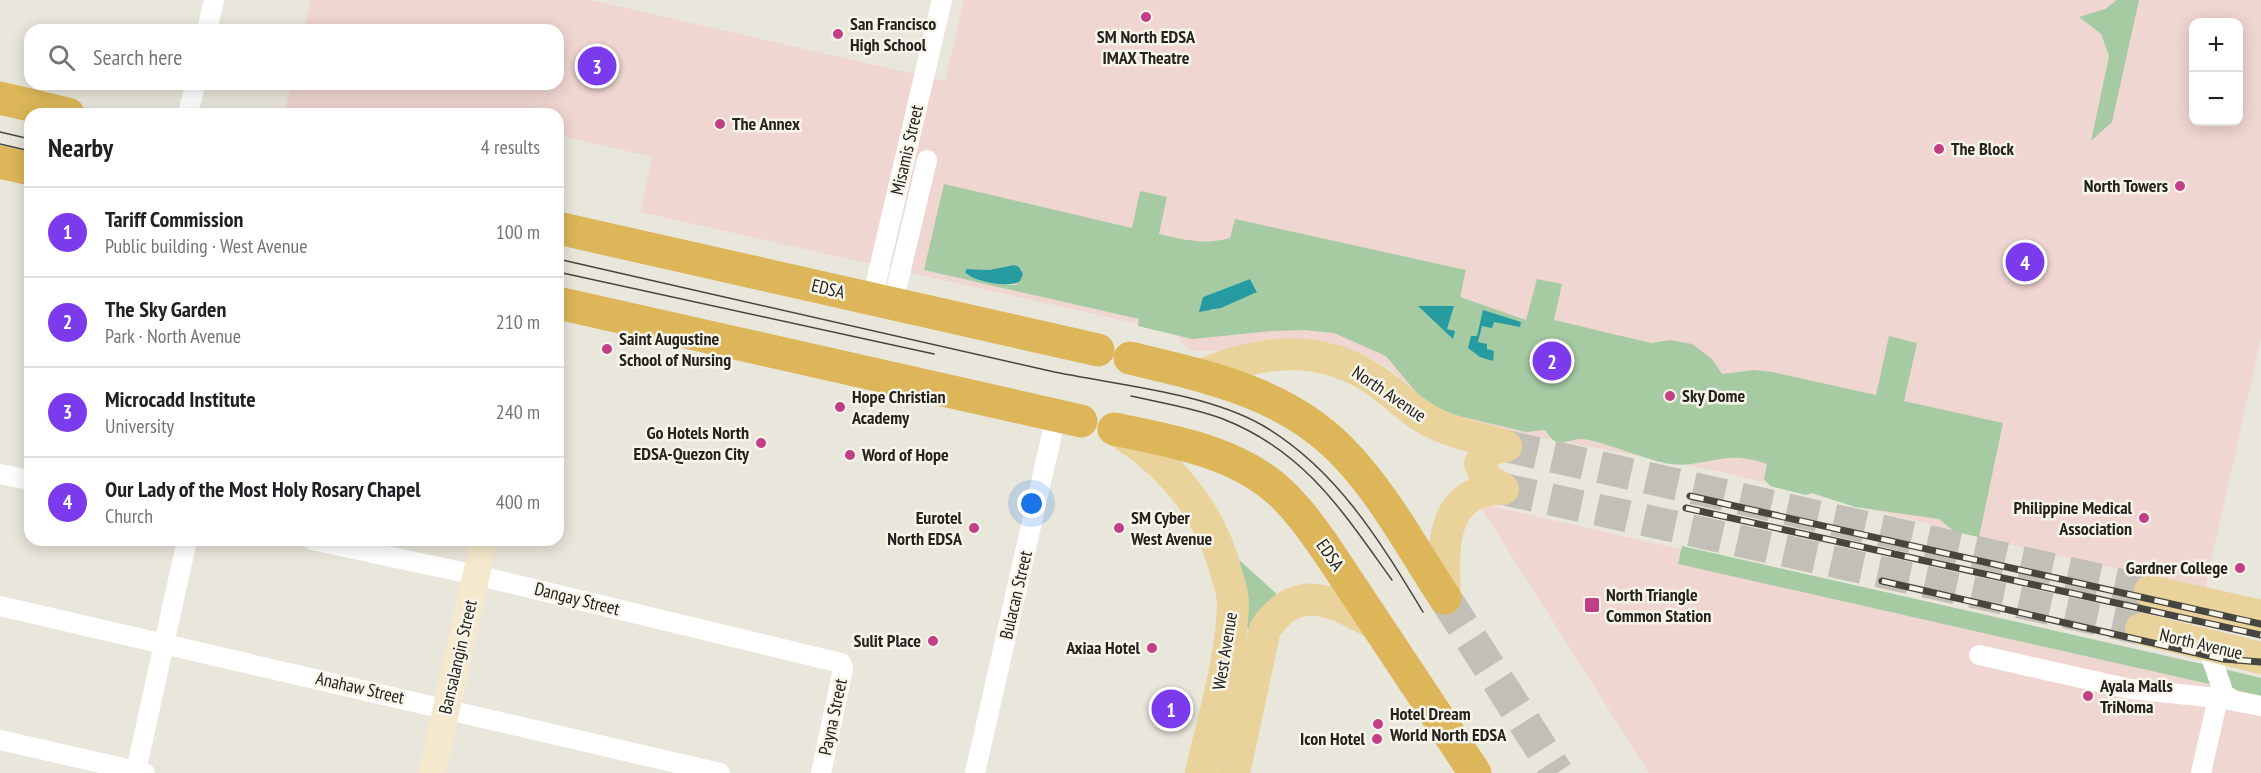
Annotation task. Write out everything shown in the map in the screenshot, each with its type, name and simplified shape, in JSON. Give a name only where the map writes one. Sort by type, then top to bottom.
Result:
[{"type":"highway","points":[[0,98],[42,108]]},
{"type":"highway","points":[[0,162],[24,168]]},
{"type":"highway","points":[[0,177],[24,183]]},
{"type":"highway","name":"EDSA","points":[[564,229],[1098,350]]},
{"type":"highway","points":[[564,235],[855,304],[878,302]]},
{"type":"highway","points":[[564,304],[1068,419]]},
{"type":"highway","points":[[1130,358],[1202,375],[1278,405],[1305,421],[1340,449],[1385,505],[1445,598]]},
{"type":"highway","name":"EDSA","points":[[1114,429],[1207,451],[1244,466],[1265,480],[1307,522],[1475,773]]},
{"type":"main road","name":"North Avenue","points":[[1202,375],[1257,356],[1289,354],[1319,357],[1348,366],[1375,380],[1420,416],[1436,424],[1506,446],[1488,450],[1480,464],[1484,475],[1491,483],[1503,489],[1485,490],[1471,498],[1449,522],[1444,540],[1445,598]]},
{"type":"main road","name":"West Avenue","points":[[1114,429],[1150,453],[1185,490],[1214,537],[1227,574],[1233,601],[1229,643],[1201,773]]},
{"type":"main road","points":[[2150,591],[2261,616]]},
{"type":"main road","name":"West Avenue","points":[[1233,773],[1265,629],[1277,613],[1296,601],[1312,599],[1342,606],[1377,625]]},
{"type":"main road","name":"North Avenue","points":[[2141,629],[2261,658]]},
{"type":"street","points":[[208,24],[214,0]]},
{"type":"street","name":"Misamis Street","points":[[878,302],[942,0]]},
{"type":"street","points":[[189,108],[194,90]]},
{"type":"street","name":"Misamis Street","points":[[878,302],[927,160]]},
{"type":"street","name":"Bulacan Street","points":[[975,773],[1068,419]]},
{"type":"street","points":[[0,474],[24,479]]},
{"type":"street","points":[[0,741],[141,772],[164,644],[186,546]]},
{"type":"street","name":"Dangay Street","points":[[340,546],[477,575],[841,663]]},
{"type":"street","name":"Bansalangin Street","points":[[432,773],[483,546]]},
{"type":"street","name":"Anahaw Street","points":[[0,606],[720,773]]},
{"type":"street","points":[[2201,773],[2224,698],[2207,645]]},
{"type":"street","points":[[1979,655],[2130,689],[2224,698],[2261,706]]},
{"type":"street","name":"Payna Street","points":[[821,773],[843,669],[841,663]]},
{"type":"shaded area","points":[[311,0],[591,0],[945,81],[964,0],[2261,0],[2261,338],[2205,588],[2017,546],[1718,471],[1497,429],[1450,430],[1392,370],[1361,353],[1299,349],[1189,351],[1174,332],[640,212],[652,157],[564,136],[564,108],[285,108],[290,90],[564,90],[564,24],[305,24]]},
{"type":"shaded area","points":[[1478,503],[2261,681],[2261,773],[1649,773]]},
{"type":"green space","points":[[2117,0],[2139,0],[2112,122],[2091,141],[2109,56],[2101,34],[2079,17],[2105,9]]},
{"type":"green space","points":[[944,184],[1132,228],[1140,191],[1167,197],[1159,234],[1194,241],[1221,240],[1230,238],[1235,219],[1466,270],[1460,297],[1526,320],[1537,279],[1562,284],[1554,320],[1651,343],[1670,340],[1692,344],[1712,359],[1722,374],[1754,370],[1772,372],[1876,395],[1889,336],[1917,343],[1904,401],[2003,423],[1979,537],[1955,532],[1939,519],[1855,507],[1812,493],[1806,495],[1770,486],[1764,479],[1767,464],[1754,460],[1730,458],[1670,464],[1587,440],[1557,442],[1545,430],[1526,432],[1438,411],[1421,398],[1386,356],[1334,333],[1303,330],[1272,331],[1192,339],[1138,326],[1139,319],[924,270]],"holes":[[[1014,265],[1020,268],[1023,274],[1016,285],[998,284],[967,275],[967,269],[989,270]],[[1250,279],[1257,291],[1212,311],[1203,297]]]},
{"type":"green space","points":[[1682,546],[2211,666],[2218,686],[1678,564]]},
{"type":"green space","points":[[1237,558],[1279,596],[1262,608],[1251,630],[1242,625]]},
{"type":"green space","points":[[2220,668],[2261,678],[2261,696],[2228,688]]},
{"type":"water","points":[[1014,265],[1019,267],[1023,274],[1020,281],[1008,284],[991,283],[965,272],[967,269],[989,270]]},
{"type":"water","points":[[1250,279],[1257,292],[1221,308],[1199,312],[1203,297]]},
{"type":"water","points":[[1418,306],[1454,306],[1447,329],[1455,331],[1453,339]]},
{"type":"water","points":[[1483,310],[1521,322],[1520,327],[1494,322],[1492,328],[1482,326],[1478,342],[1487,344],[1487,349],[1494,351],[1493,361],[1480,357],[1468,348],[1471,336],[1477,336]]},
{"type":"tunnel","points":[[1506,446],[2150,591]]},
{"type":"tunnel","points":[[1503,489],[2141,629]]},
{"type":"tunnel","points":[[1445,598],[1557,773]]},
{"type":"tram line","points":[[0,132],[24,138]]},
{"type":"tram line","points":[[0,144],[24,150]]},
{"type":"tram line","points":[[564,260],[1050,371],[1187,397],[1239,414],[1262,425],[1288,442],[1334,484],[1373,533],[1423,612]]},
{"type":"tram line","points":[[564,273],[934,354]]},
{"type":"tram line","points":[[1131,396],[1212,415],[1252,432],[1277,448],[1320,486],[1392,580]]},
{"type":"railway","points":[[1690,496],[2261,624]]},
{"type":"railway","points":[[1686,508],[2261,635]]},
{"type":"railway","points":[[1882,581],[2223,659],[2261,662]]},
{"type":"place","name":"SM North EDSA IMAX Theatre","points":[[1146,17]]},
{"type":"place","name":"San Francisco High School","points":[[838,34]]},
{"type":"place","name":"Microcadd Institute","points":[[597,66]]},
{"type":"place","name":"The Annex","points":[[720,124]]},
{"type":"place","name":"The Block","points":[[1939,149]]},
{"type":"place","name":"North Towers","points":[[2180,186]]},
{"type":"place","name":"Our Lady of the Most Holy Rosary Chapel","points":[[2025,262]]},
{"type":"place","name":"Saint Augustine School of Nursing","points":[[607,349]]},
{"type":"place","name":"The Sky Garden","points":[[1552,361]]},
{"type":"place","name":"Sky Dome","points":[[1670,396]]},
{"type":"place","name":"Hope Christian Academy","points":[[840,407]]},
{"type":"place","name":"Go Hotels North EDSA-Quezon City","points":[[761,443]]},
{"type":"place","name":"Word of Hope","points":[[850,455]]},
{"type":"place","name":"Philippine Medical Association","points":[[2144,518]]},
{"type":"place","name":"Eurotel North EDSA","points":[[974,528]]},
{"type":"place","name":"SM Cyber West Avenue","points":[[1119,528]]},
{"type":"place","name":"Gardner College","points":[[2240,568]]},
{"type":"place","name":"North Triangle Common Station","points":[[1592,605]]},
{"type":"place","name":"Sulit Place","points":[[933,641]]},
{"type":"place","name":"Axiaa Hotel","points":[[1152,648]]},
{"type":"place","name":"Ayala Malls TriNoma","points":[[2088,696]]},
{"type":"place","name":"Tariff Commission","points":[[1171,709]]},
{"type":"place","name":"Hotel Dream World North EDSA","points":[[1378,724]]},
{"type":"place","name":"Icon Hotel","points":[[1377,739]]}]
